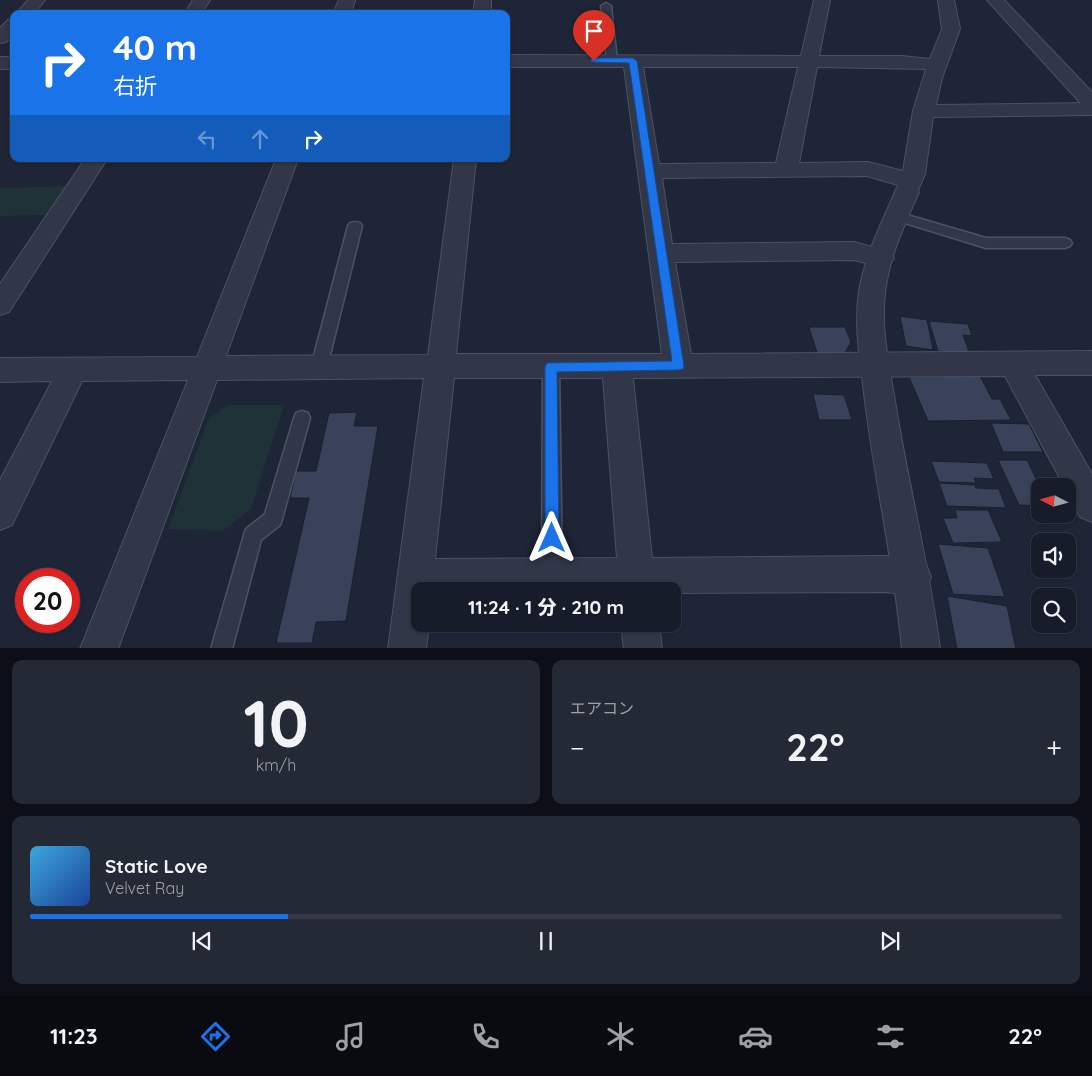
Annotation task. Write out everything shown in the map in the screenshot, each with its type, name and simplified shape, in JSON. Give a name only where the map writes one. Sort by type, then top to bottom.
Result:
[{"type":"street","points":[[28,10],[37,0]]},
{"type":"street","points":[[786,170],[822,0]]},
{"type":"street","points":[[920,648],[913,577],[889,462],[875,366],[872,301],[874,281],[880,258],[906,196],[923,111],[936,66],[951,29],[946,0]]},
{"type":"street","points":[[995,0],[1092,104]]},
{"type":"street","points":[[0,38],[10,28]]},
{"type":"street","points":[[510,61],[902,62],[936,66]]},
{"type":"street","points":[[622,61],[650,171],[678,366]]},
{"type":"street","points":[[923,111],[1092,109]]},
{"type":"street","points":[[0,305],[94,162]]},
{"type":"street","points":[[99,648],[286,162]]},
{"type":"street","points":[[407,648],[442,366],[465,162]]},
{"type":"street","points":[[650,171],[868,169],[906,196]]},
{"type":"street","points":[[661,253],[854,252],[880,258]]},
{"type":"street","points":[[1012,363],[1092,506]]},
{"type":"street","points":[[0,370],[442,366],[875,366],[1092,363]]},
{"type":"street","points":[[617,367],[637,582]]},
{"type":"street","points":[[0,514],[73,370]]},
{"type":"street","points":[[665,582],[886,574],[913,577]]},
{"type":"street","points":[[416,577],[552,576],[625,582]]},
{"type":"street","points":[[641,632],[643,648]]},
{"type":"lane","points":[[606,6],[622,61]]},
{"type":"lane","points":[[906,196],[986,243],[1064,243]]},
{"type":"lane","points":[[319,367],[355,226]]},
{"type":"lane","points":[[551,367],[552,576]]},
{"type":"lane","points":[[220,648],[253,535],[273,519],[302,418]]},
{"type":"shaded area","points":[[67,186],[48,215],[0,216],[0,188]]},
{"type":"shaded area","points":[[229,405],[284,405],[251,509],[223,531],[168,529],[209,418]]},
{"type":"building","points":[[900,316],[927,320],[933,350],[906,346]]},
{"type":"building","points":[[929,321],[968,324],[972,336],[963,335],[970,354],[938,351]]},
{"type":"building","points":[[809,327],[845,327],[851,342],[845,353],[817,353]]},
{"type":"building","points":[[980,376],[992,399],[1000,399],[1011,420],[928,421],[909,377]]},
{"type":"building","points":[[813,394],[844,395],[852,420],[819,420]]},
{"type":"building","points":[[357,412],[354,426],[378,426],[346,621],[316,622],[312,643],[276,643],[309,498],[290,498],[296,471],[316,471],[329,413]]},
{"type":"building","points":[[991,423],[1029,424],[1043,452],[1003,452]]},
{"type":"building","points":[[998,460],[1027,460],[1036,478],[1031,478],[1031,506],[1019,505]]},
{"type":"building","points":[[931,461],[987,463],[994,479],[974,478],[976,483],[939,482]]},
{"type":"building","points":[[939,483],[975,485],[976,488],[999,489],[1006,508],[947,506]]},
{"type":"building","points":[[955,510],[988,510],[1002,542],[953,543],[943,518],[957,518]]},
{"type":"building","points":[[938,544],[988,548],[1005,597],[953,594]]},
{"type":"building","points":[[947,596],[1007,606],[1016,648],[957,648]]},
{"type":"route","points":[[552,538],[551,367],[678,366],[633,61],[594,61]]}]
